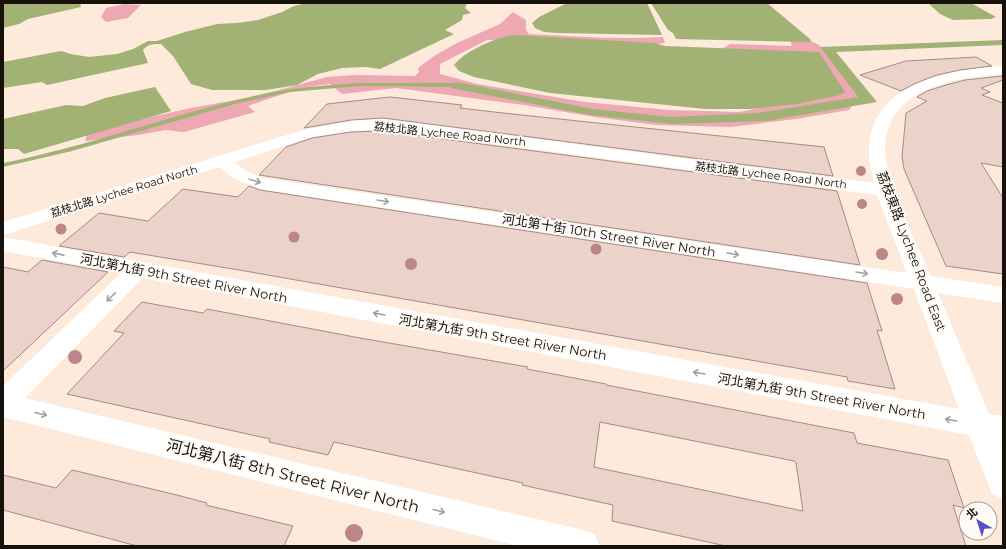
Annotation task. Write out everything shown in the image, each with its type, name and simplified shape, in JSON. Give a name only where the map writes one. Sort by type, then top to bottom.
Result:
[{"type":"street","name":"荔枝東路 Lychee Road East","points":[[1003,70],[974,72],[938,80],[916,90],[898,101],[882,122],[878,134],[877,149],[886,190],[1003,484]]},
{"type":"street","name":"荔枝北路 Lychee Road North","points":[[3,229],[309,133],[351,126],[383,124],[886,190]]},
{"type":"street","name":"河北第十街 10th Street River North","points":[[224,160],[228,167],[236,173],[260,183],[1003,294]]},
{"type":"street","name":"河北第九街 9th Street River North","points":[[3,244],[1003,430]]},
{"type":"street","points":[[3,404],[139,270]]},
{"type":"street","name":"河北第八街 8th Street River North","points":[[3,404],[584,546]]},
{"type":"shaded area","points":[[3,3],[80,3],[81,7],[28,19],[19,24],[3,28]]},
{"type":"shaded area","points":[[306,3],[467,3],[465,8],[471,13],[463,15],[462,20],[445,30],[454,34],[380,69],[366,67],[342,68],[318,74],[297,85],[266,90],[212,90],[191,84],[173,56],[161,44],[151,45],[143,50],[148,63],[47,85],[42,82],[3,88],[3,62],[61,51],[89,57],[117,54],[133,49],[148,41],[157,41],[217,24],[258,20]]},
{"type":"shaded area","points":[[567,3],[647,3],[662,35],[557,33],[544,32],[535,28],[532,23],[539,17]]},
{"type":"shaded area","points":[[651,3],[767,3],[810,39],[811,42],[676,39],[673,33],[668,30]]},
{"type":"shaded area","points":[[928,3],[971,3],[996,17],[991,19],[953,20],[940,14]]},
{"type":"shaded area","points":[[124,4],[141,5],[128,18],[106,22],[101,17],[106,8]]},
{"type":"shaded area","points":[[513,12],[526,20],[526,30],[529,34],[613,38],[663,37],[665,43],[641,46],[487,40],[440,64],[440,74],[477,84],[585,102],[669,110],[739,112],[812,98],[715,53],[730,44],[792,46],[789,36],[797,34],[819,45],[858,97],[849,110],[796,119],[730,127],[656,125],[595,117],[524,105],[396,88],[342,94],[330,84],[298,89],[248,106],[255,112],[184,132],[165,130],[138,135],[85,141],[88,131],[191,108],[257,96],[327,77],[356,75],[415,76],[419,72],[418,68],[434,56],[457,43],[500,24]]},
{"type":"shaded area","points":[[516,35],[654,43],[665,46],[819,52],[845,92],[840,95],[797,104],[751,109],[705,109],[550,93],[474,77],[459,71],[454,65],[482,45],[500,38]]},
{"type":"shaded area","points":[[1003,40],[1003,45],[836,52],[877,102],[766,121],[672,124],[590,115],[451,88],[457,82],[593,109],[670,117],[758,113],[858,97],[820,47]]},
{"type":"shaded area","points":[[155,87],[171,111],[24,154],[18,149],[3,149],[3,119],[66,105],[83,106],[105,98]]},
{"type":"building","points":[[976,57],[992,66],[960,70],[937,75],[916,83],[901,91],[860,75],[906,61]]},
{"type":"building","points":[[1003,76],[1003,80],[981,88],[990,92],[982,95],[1003,103],[1003,167],[981,163],[1003,198],[1003,274],[946,266],[904,169],[902,157],[906,113],[927,101],[917,97],[927,91],[965,80]]},
{"type":"building","points":[[390,97],[462,105],[460,108],[503,113],[824,147],[833,176],[383,118],[351,120],[304,128],[327,104]]},
{"type":"building","points":[[383,131],[837,191],[860,265],[259,175],[286,147],[312,138],[351,132]]},
{"type":"building","points":[[249,186],[260,190],[867,283],[882,331],[877,330],[895,389],[848,381],[847,377],[245,271],[130,252],[124,257],[59,246],[99,213],[148,221],[183,189],[238,197]]},
{"type":"building","points":[[42,260],[108,272],[3,371],[3,267],[28,272]]},
{"type":"building","points":[[142,302],[203,313],[207,309],[360,338],[528,367],[527,369],[854,433],[857,443],[948,460],[962,501],[958,501],[958,506],[953,505],[958,521],[958,541],[964,541],[966,546],[726,546],[612,521],[613,505],[522,485],[523,483],[334,442],[328,455],[269,442],[270,439],[67,394],[124,333],[114,331]],"holes":[[[600,422],[794,461],[796,463],[803,511],[594,467]]]},
{"type":"building","points":[[72,470],[177,495],[207,503],[206,505],[293,526],[284,546],[137,546],[3,510],[3,475],[56,488]]},
{"type":"waterway","points":[[3,165],[70,150],[234,103],[290,91],[360,85],[407,84],[454,85],[465,87]]}]
